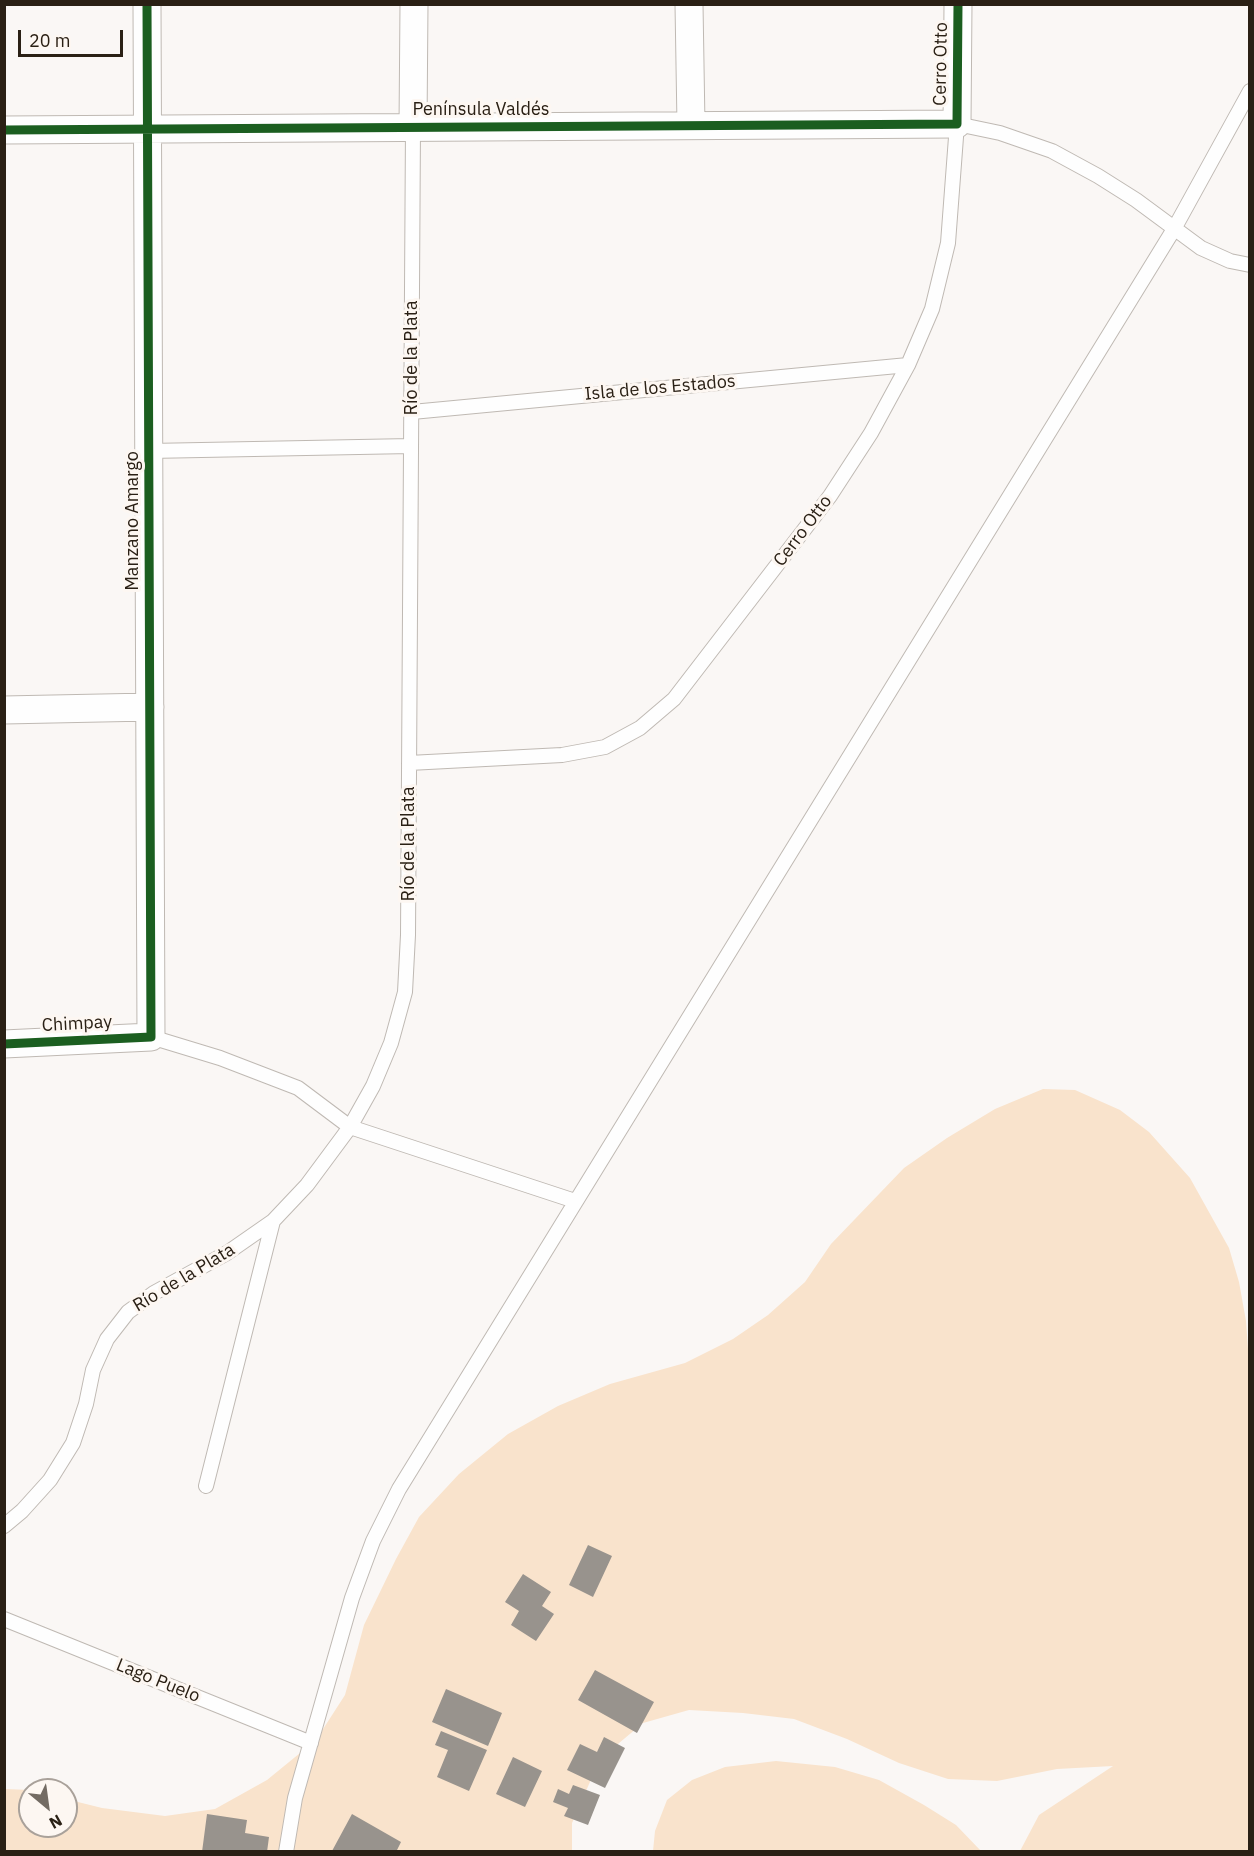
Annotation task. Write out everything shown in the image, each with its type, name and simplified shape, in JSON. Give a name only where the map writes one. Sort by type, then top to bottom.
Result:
[{"type":"street","name":"Manzano Amargo","points":[[147,4],[151,1037]]},
{"type":"street","name":"Río de la Plata","points":[[414,4],[414,127]]},
{"type":"street","points":[[689,4],[691,125]]},
{"type":"street","name":"Cerro Otto","points":[[957,124],[958,4]]},
{"type":"street","name":"Península Valdés","points":[[4,130],[957,124]]},
{"type":"street","points":[[4,710],[150,707]]},
{"type":"street","name":"Chimpay","points":[[4,1044],[151,1037]]},
{"type":"lane","points":[[286,1851],[295,1798],[352,1598],[373,1541],[399,1489],[1174,229],[1250,91]]},
{"type":"lane","points":[[957,124],[1000,133],[1052,151],[1126,194],[1201,248],[1230,261],[1250,265]]},
{"type":"lane","name":"Cerro Otto","points":[[409,764],[562,755],[605,747],[640,728],[674,699],[830,496],[871,433],[908,365],[932,309],[948,243],[957,124]]},
{"type":"lane","name":"Río de la Plata","points":[[4,1526],[22,1511],[50,1479],[73,1443],[86,1404],[93,1370],[107,1339],[128,1312],[154,1293],[227,1253],[273,1221],[307,1185],[350,1127],[374,1086],[391,1043],[405,992],[408,935],[414,127]]},
{"type":"lane","name":"Isla de los Estados","points":[[412,412],[908,365]]},
{"type":"lane","points":[[149,451],[411,446]]},
{"type":"lane","points":[[151,1037],[220,1058],[298,1088],[350,1127],[575,1201]]},
{"type":"lane","points":[[206,1486],[273,1221]]},
{"type":"lane","name":"Lago Puelo","points":[[4,1618],[311,1743]]},
{"type":"shaded area","points":[[1043,1089],[1075,1090],[1120,1110],[1149,1132],[1190,1178],[1229,1248],[1239,1282],[1246,1321],[1250,1377],[1249,1851],[1020,1851],[1039,1815],[1113,1766],[1057,1769],[997,1781],[948,1779],[899,1763],[847,1739],[794,1719],[689,1710],[643,1723],[600,1759],[572,1823],[572,1851],[5,1852],[5,1789],[18,1790],[18,1838],[78,1838],[78,1802],[102,1808],[165,1816],[215,1809],[267,1780],[316,1740],[345,1695],[364,1625],[396,1559],[419,1517],[459,1474],[508,1434],[558,1406],[610,1384],[685,1363],[733,1339],[768,1315],[805,1282],[831,1244],[904,1168],[995,1109]]},
{"type":"shaded area","points":[[776,1761],[835,1767],[879,1780],[956,1825],[981,1851],[653,1851],[655,1831],[667,1800],[692,1780],[725,1767]]},
{"type":"building","points":[[588,1545],[612,1556],[593,1597],[569,1585]]},
{"type":"building","points":[[523,1574],[551,1592],[542,1606],[554,1614],[536,1641],[511,1625],[519,1611],[505,1602]]},
{"type":"building","points":[[595,1670],[654,1702],[637,1733],[578,1700]]},
{"type":"building","points":[[446,1689],[502,1713],[488,1746],[432,1722]]},
{"type":"building","points":[[441,1731],[487,1750],[469,1791],[437,1777],[448,1750],[435,1745]]},
{"type":"building","points":[[604,1737],[625,1748],[605,1788],[567,1770],[580,1744],[597,1752]]},
{"type":"building","points":[[513,1757],[542,1771],[525,1807],[496,1794]]},
{"type":"building","points":[[573,1785],[600,1795],[588,1825],[564,1816],[568,1808],[553,1802],[558,1789],[569,1794]]},
{"type":"building","points":[[207,1814],[247,1820],[245,1833],[269,1837],[267,1852],[202,1852]]},
{"type":"building","points":[[352,1814],[401,1842],[396,1852],[332,1851]]},
{"type":"cycle path","points":[[4,1044],[151,1037],[147,4]]},
{"type":"cycle path","points":[[4,130],[957,124],[958,4]]}]
